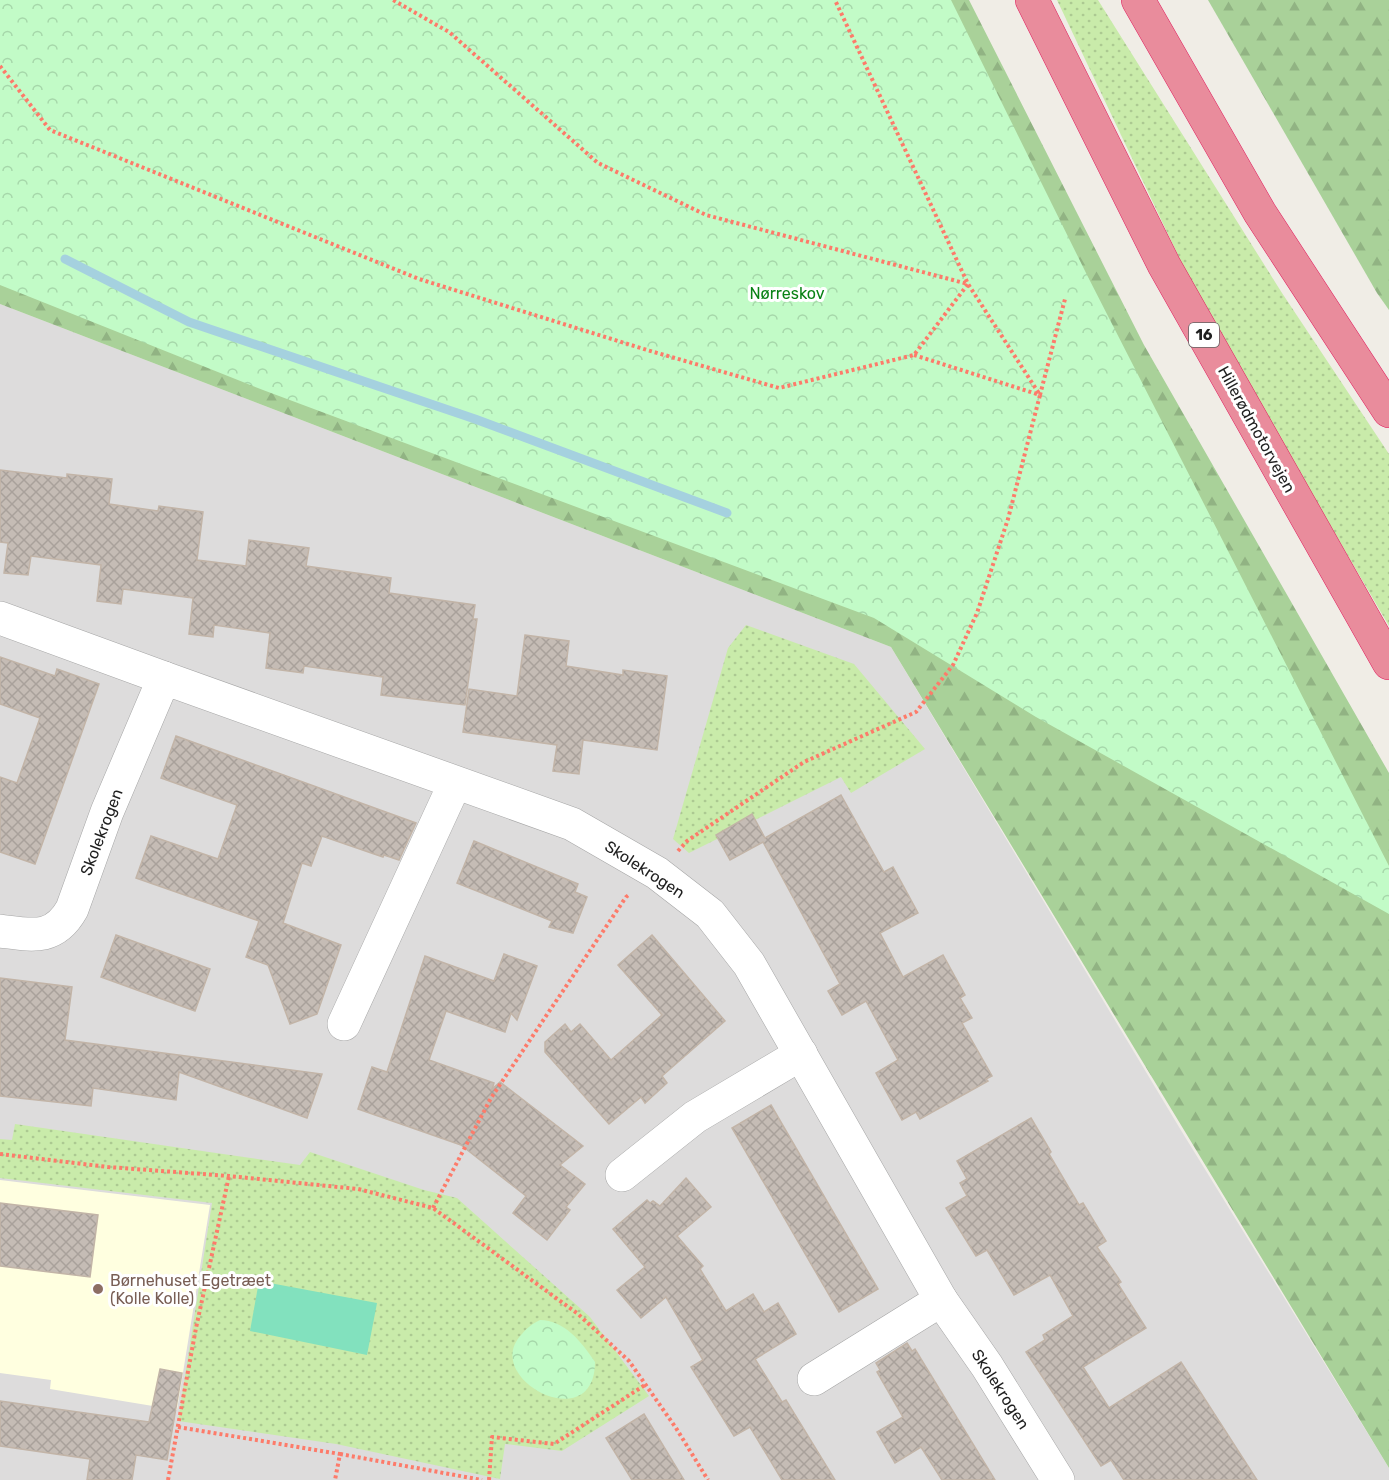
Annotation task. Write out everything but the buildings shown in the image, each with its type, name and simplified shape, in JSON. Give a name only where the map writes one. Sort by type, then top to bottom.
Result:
[{"type":"highway","name":"Hillerødmotorvejen","points":[[1032,0],[1164,265],[1389,663]]},
{"type":"highway","points":[[1138,0],[1260,213],[1389,411]]},
{"type":"street","name":"Skolekrogen","points":[[0,618],[572,824],[657,873],[710,914],[748,964],[941,1300],[987,1366],[1058,1480]]},
{"type":"street","name":"Skolekrogen","points":[[0,931],[34,935],[63,924],[72,909],[107,812],[164,678]]},
{"type":"street","points":[[344,1024],[455,783]]},
{"type":"street","points":[[622,1175],[695,1117],[801,1054]]},
{"type":"street","points":[[814,1379],[941,1300]]},
{"type":"path","points":[[393,0],[449,32],[598,163],[706,215],[968,284]]},
{"type":"path","points":[[835,0],[968,284],[1040,395]]},
{"type":"path","points":[[0,66],[50,130],[419,279],[647,350],[779,388],[914,354],[1040,395]]},
{"type":"path","points":[[914,354],[968,284]]},
{"type":"path","points":[[953,665],[976,613],[1008,519],[1065,299]]},
{"type":"path","points":[[0,1154],[108,1167],[358,1189],[433,1208],[578,1314],[629,1361],[676,1428],[708,1480]]},
{"type":"path","points":[[168,1480],[196,1328],[229,1176]]},
{"type":"path","points":[[489,1480],[492,1437],[554,1444],[645,1385]]},
{"type":"path","points":[[178,1427],[482,1480]]},
{"type":"path","points":[[335,1480],[340,1454]]},
{"type":"shaded area","points":[[0,304],[891,647],[1182,1132],[1389,1468],[1389,1480],[0,1480]]},
{"type":"shaded area","name":"Børnehuset Egetræet (Kolle Kolle)","points":[[0,1180],[210,1205],[177,1410],[50,1389],[51,1380],[0,1373]]},
{"type":"green space","name":"Nørreskov","points":[[0,0],[969,0],[1144,345],[1389,773],[1389,1468],[891,647],[0,304]]},
{"type":"green space","name":"Nørreskov","points":[[0,0],[951,0],[1087,275],[1389,866],[1389,914],[1036,717],[874,618],[263,390],[0,285]]},
{"type":"green space","points":[[1057,0],[1098,0],[1282,293],[1389,454],[1389,626],[1203,308]]},
{"type":"green space","points":[[1208,0],[1389,0],[1389,310],[1377,293]]},
{"type":"green space","points":[[746,625],[854,664],[925,749],[851,793],[841,777],[689,853],[673,839],[728,648]]},
{"type":"green space","points":[[15,1124],[300,1165],[310,1152],[424,1190],[457,1198],[590,1317],[649,1396],[562,1451],[505,1444],[500,1479],[336,1444],[178,1421],[212,1203],[0,1178],[0,1139],[12,1140]]},
{"type":"green space","points":[[259,1281],[377,1303],[367,1355],[250,1331]]},
{"type":"green space","points":[[540,1320],[565,1328],[578,1340],[595,1362],[590,1385],[578,1396],[561,1399],[542,1393],[526,1382],[515,1368],[513,1351],[522,1334]]},
{"type":"waterway","points":[[65,259],[189,322],[475,419],[727,513]]},
{"type":"place","name":"Børnehuset Egetræet (Kolle Kolle)","points":[[98,1289]]}]
